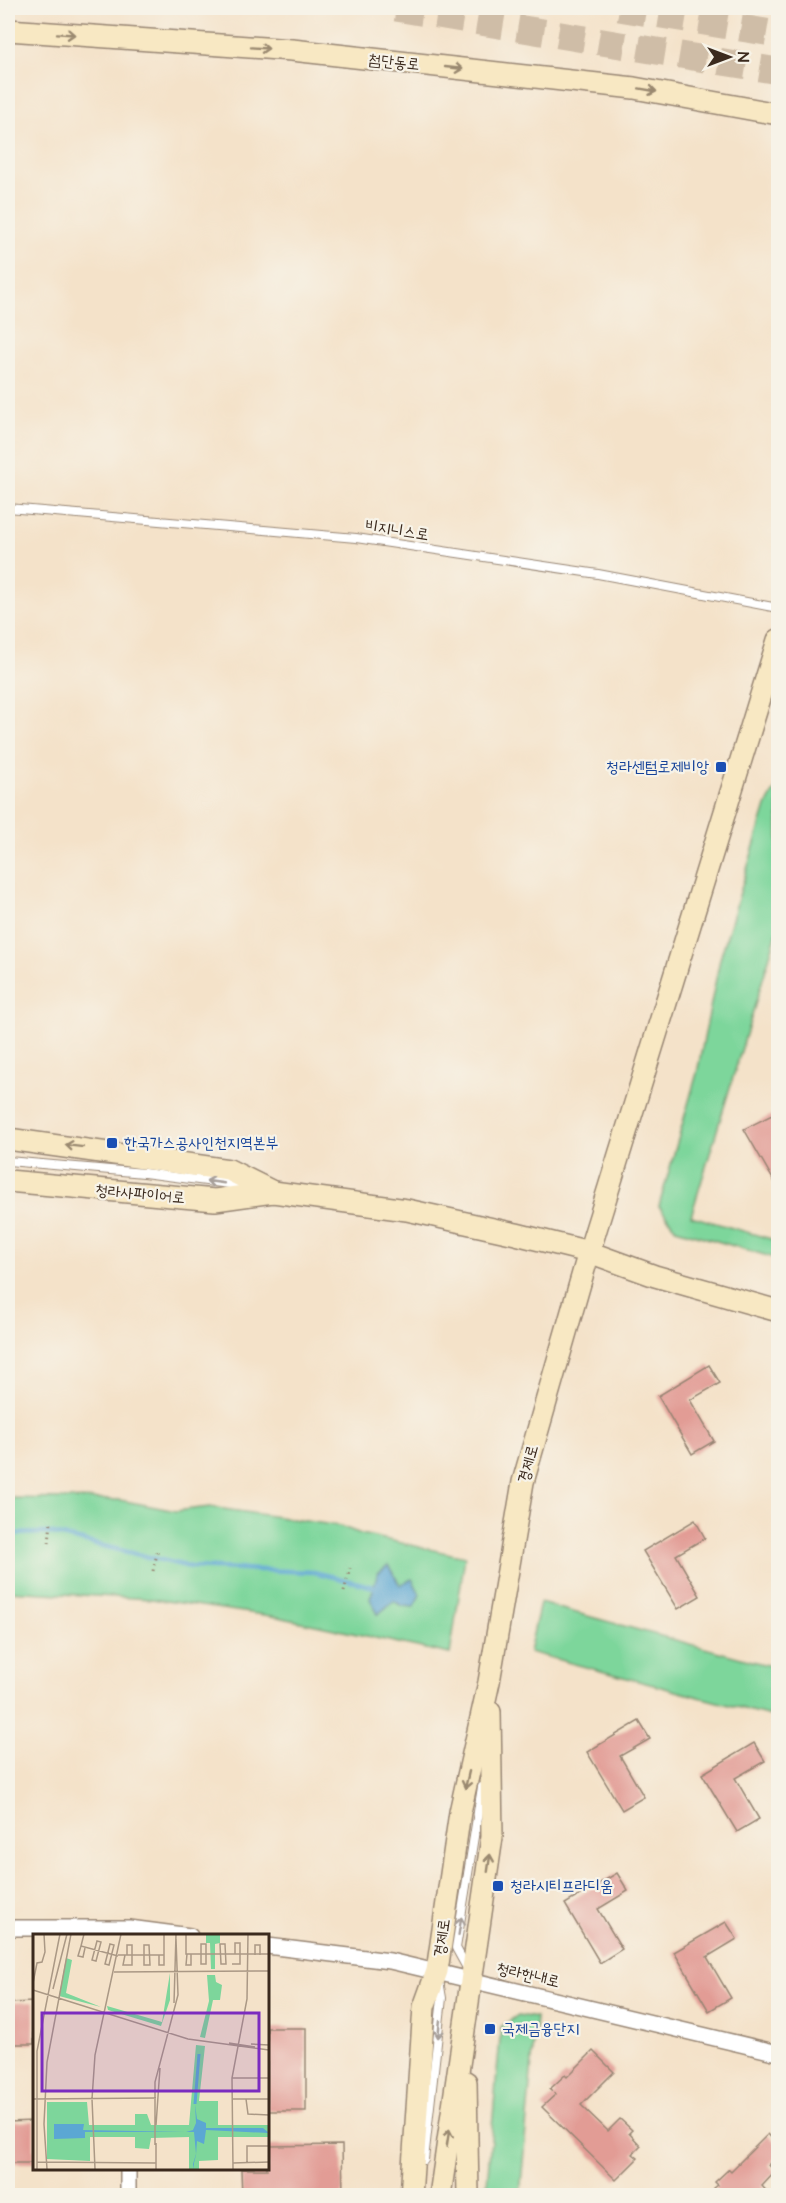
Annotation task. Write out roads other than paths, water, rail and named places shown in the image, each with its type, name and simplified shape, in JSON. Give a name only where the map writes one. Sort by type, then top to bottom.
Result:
[{"type":"main road","name":"첨단동로","points":[[8,30],[316,53],[634,88],[778,114]]},
{"type":"main road","name":"경제로","points":[[411,2196],[412,2145],[424,2007],[437,1971],[460,1812],[489,1682],[523,1482],[590,1252],[778,640]]},
{"type":"main road","points":[[8,1138],[229,1170],[273,1192],[407,1210],[590,1252],[655,1276],[778,1311]]},
{"type":"main road","name":"청라사파이어로","points":[[8,1182],[215,1200],[273,1192]]},
{"type":"main road","name":"경제로","points":[[440,2196],[492,1837],[489,1682]]},
{"type":"main road","points":[[464,2034],[468,2196]]},
{"type":"main road","points":[[399,2196],[412,2145]]},
{"type":"street","points":[[8,1928],[160,1934]]},
{"type":"street","name":"청라한내로","points":[[268,1946],[390,1961],[778,2053]]},
{"type":"street","points":[[128,2170],[128,2196]]},
{"type":"lane","name":"비지니스로","points":[[8,508],[356,537],[598,574],[778,608]]},
{"type":"lane","points":[[8,1161],[144,1173],[273,1192]]},
{"type":"lane","points":[[420,2196],[442,1998],[437,1971]]},
{"type":"water","points":[[388,1565],[400,1585],[412,1579],[420,1594],[414,1607],[402,1606],[394,1601],[378,1614],[370,1599],[378,1573]]},
{"type":"waterway","points":[[8,1534],[49,1533],[190,1567],[314,1572],[374,1587]]},
{"type":"tunnel","points":[[396,8],[778,71]]},
{"type":"tunnel","points":[[619,8],[778,34]]},
{"type":"place","name":"청라센텀로제비앙","points":[[721,767]]},
{"type":"place","name":"한국가스공사인천지역본부","points":[[112,1143]]},
{"type":"place","name":"청라시티프라디움","points":[[498,1886]]},
{"type":"place","name":"국제금융단지","points":[[490,2029]]}]
